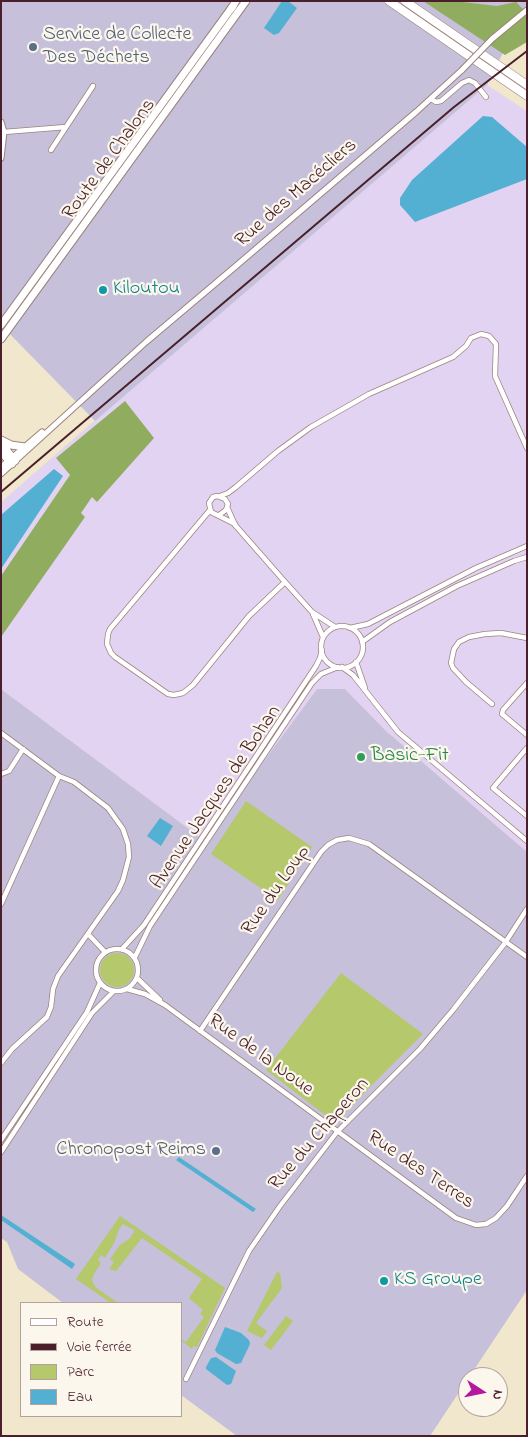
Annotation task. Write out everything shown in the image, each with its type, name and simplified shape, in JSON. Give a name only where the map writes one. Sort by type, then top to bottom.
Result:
[{"type":"highway","points":[[389,1],[527,96]]},
{"type":"highway","points":[[405,1],[527,85]]},
{"type":"main road","name":"Route de Chalons","points":[[1,325],[236,1]]},
{"type":"main road","name":"Route de Chalons","points":[[1,339],[246,1]]},
{"type":"main road","points":[[1,442],[25,447]]},
{"type":"main road","points":[[1,442],[12,461]]},
{"type":"main road","points":[[1,452],[12,461]]},
{"type":"street","name":"Rue des Macécliers","points":[[1,467],[12,461],[146,342],[431,99],[492,39],[527,10]]},
{"type":"street","points":[[431,99],[436,102],[440,101],[462,83],[469,80],[475,83],[486,96]]},
{"type":"street","points":[[51,150],[93,86]]},
{"type":"street","points":[[1,122],[4,132],[1,158]]},
{"type":"street","points":[[4,132],[66,127]]},
{"type":"street","points":[[235,524],[219,515],[213,514],[209,506],[210,500],[215,496],[228,493],[311,426],[369,394],[453,357],[466,346],[471,338],[481,334],[489,336],[496,344],[495,376],[527,448]]},
{"type":"street","name":"Rue des Macécliers","points":[[1,474],[25,447],[83,398]]},
{"type":"street","points":[[220,496],[225,499],[235,524],[285,582],[312,612],[335,627]]},
{"type":"street","points":[[219,515],[227,507]]},
{"type":"street","points":[[210,510],[144,586],[110,629],[107,644],[115,657],[168,694],[183,693],[193,684],[249,616],[285,582]]},
{"type":"street","points":[[350,628],[368,624],[476,568],[527,546]]},
{"type":"street","points":[[362,642],[390,622],[457,586],[527,557]]},
{"type":"street","points":[[312,612],[324,637]]},
{"type":"street","points":[[340,667],[352,665],[356,662],[362,649],[362,642],[356,631],[345,626],[335,627],[324,637],[322,650],[327,661],[353,675],[398,732],[527,841]]},
{"type":"street","points":[[492,704],[453,668],[451,663],[454,649],[459,642],[469,637],[485,634],[501,633],[527,638]]},
{"type":"street","name":"Avenue Jacques de Bohan","points":[[122,949],[144,924],[302,686],[320,658],[322,650]]},
{"type":"street","points":[[356,662],[366,692]]},
{"type":"street","name":"Avenue Jacques de Bohan","points":[[135,958],[150,926],[312,683],[321,674],[340,667]]},
{"type":"street","points":[[527,683],[503,710],[502,714],[527,735]]},
{"type":"street","points":[[1,733],[59,776],[74,782],[108,808],[123,829],[128,844],[129,857],[123,880],[55,982],[51,1007],[46,1017],[12,1049],[1,1063]]},
{"type":"street","points":[[527,748],[493,788],[527,816]]},
{"type":"street","points":[[1,774],[9,771],[23,749]]},
{"type":"street","points":[[1,904],[59,776]]},
{"type":"street","name":"Rue du Loup","points":[[200,1031],[321,852],[337,840],[349,838],[369,844],[505,943]]},
{"type":"street","name":"Rue du Chaperon","points":[[186,1379],[253,1244],[295,1184],[338,1132],[420,1049],[476,982],[527,909]]},
{"type":"street","points":[[88,934],[105,952]]},
{"type":"street","points":[[505,943],[527,958]]},
{"type":"street","points":[[127,990],[138,978],[139,967],[135,958],[122,949],[105,952],[96,966],[100,983],[114,992],[127,990],[145,994],[165,1005]]},
{"type":"street","points":[[138,978],[165,1005]]},
{"type":"street","points":[[1,1140],[87,1012],[100,983]]},
{"type":"street","points":[[1,1152],[92,1013],[114,992]]},
{"type":"street","name":"Rue de la Noue","points":[[165,1005],[338,1132]]},
{"type":"street","name":"Rue des Terres","points":[[338,1132],[456,1218],[476,1225],[486,1224],[496,1218],[507,1206],[527,1176]]},
{"type":"shaded area","points":[[1,1],[527,1],[527,4],[487,85],[95,421],[1,325]]},
{"type":"shaded area","points":[[487,85],[527,111],[527,852],[385,730],[345,689],[317,689],[206,842],[1,689],[1,502],[199,330]]},
{"type":"shaded area","points":[[1,689],[205,841],[317,689],[345,689],[385,730],[527,852],[527,1290],[476,1367],[458,1367],[458,1394],[430,1436],[237,1436],[182,1396],[182,1302],[62,1302],[18,1269],[7,1242],[1,1238]]},
{"type":"green space","points":[[423,1],[454,1],[497,6],[516,2],[527,13],[527,42],[505,55]]},
{"type":"green space","points":[[125,401],[154,438],[97,502],[92,497],[81,513],[85,517],[1,637],[1,576],[70,475],[56,458]]},
{"type":"green space","points":[[246,801],[312,847],[278,900],[211,854]]},
{"type":"green space","points":[[117,953],[129,958],[134,970],[129,982],[117,987],[105,982],[100,970],[105,958]]},
{"type":"green space","points":[[341,973],[423,1034],[341,1118],[329,1118],[266,1070]]},
{"type":"green space","points":[[120,1216],[225,1288],[197,1347],[193,1346],[192,1349],[182,1340],[186,1342],[204,1317],[200,1314],[203,1310],[189,1298],[202,1279],[142,1238],[116,1271],[109,1269],[114,1262],[110,1259],[120,1245],[130,1238],[134,1230],[123,1224],[105,1258],[101,1255],[98,1260],[101,1263],[92,1280],[95,1287],[117,1302],[110,1302],[76,1279]]},
{"type":"green space","points":[[277,1272],[280,1273],[282,1288],[256,1323],[267,1331],[262,1338],[247,1331]]},
{"type":"green space","points":[[286,1316],[293,1321],[271,1350],[264,1345]]},
{"type":"water","points":[[282,1],[288,1],[297,8],[279,33],[274,35],[264,28]]},
{"type":"water","points":[[483,116],[492,117],[527,147],[527,179],[415,222],[400,205],[400,198],[412,180]]},
{"type":"water","points":[[54,469],[63,476],[1,569],[1,515]]},
{"type":"water","points":[[160,818],[173,826],[161,846],[147,836]]},
{"type":"water","points":[[179,1157],[256,1209],[253,1212],[176,1160]]},
{"type":"water","points":[[1,1215],[75,1264],[72,1269],[1,1220]]},
{"type":"water","points":[[225,1327],[241,1333],[249,1340],[250,1344],[241,1363],[236,1364],[215,1350]]},
{"type":"water","points":[[216,1357],[236,1371],[231,1384],[227,1385],[206,1369],[211,1358]]},
{"type":"railway","points":[[1,492],[454,107],[527,51]]},
{"type":"place","name":"Service de Collecte Des Déchets","points":[[33,47]]},
{"type":"place","name":"Kiloutou","points":[[103,290]]},
{"type":"place","name":"Basic-Fit","points":[[361,757]]},
{"type":"place","name":"Chronopost Reims","points":[[216,1151]]},
{"type":"place","name":"KS Groupe","points":[[384,1281]]}]
